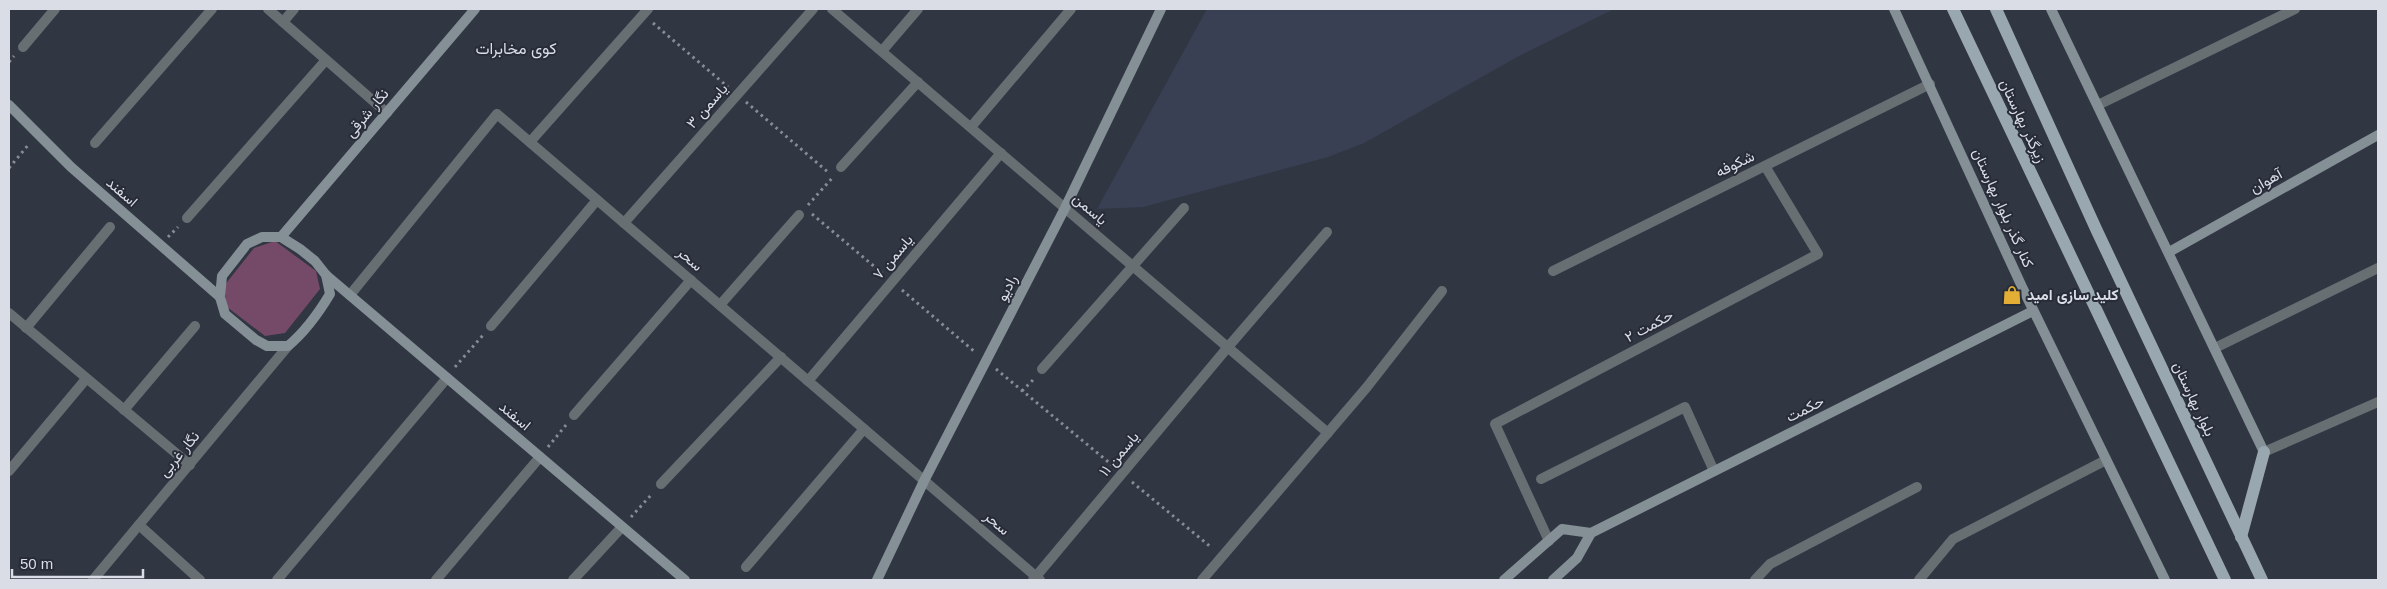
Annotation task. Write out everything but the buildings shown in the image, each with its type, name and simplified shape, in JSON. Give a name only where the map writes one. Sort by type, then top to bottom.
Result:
[{"type":"main road","name":"زیرگذر بهارستان","points":[[1953,9],[2225,580]]},
{"type":"main road","name":"زیرگذر بهارستان","points":[[1996,9],[2098,231]]},
{"type":"main road","name":"بلوار بهارستان","points":[[2098,231],[2262,580]]},
{"type":"main road","points":[[2241,537],[2264,452]]},
{"type":"street","points":[[23,47],[55,9]]},
{"type":"street","points":[[95,143],[212,9]]},
{"type":"street","points":[[268,9],[387,112]]},
{"type":"street","points":[[283,22],[294,9]]},
{"type":"street","name":"نگار شرقی","points":[[281,237],[475,9]]},
{"type":"street","points":[[530,142],[648,9]]},
{"type":"street","name":"یاسمن ۳","points":[[624,223],[813,9]]},
{"type":"street","name":"یاسمن","points":[[832,9],[1328,433]]},
{"type":"street","points":[[882,51],[918,9]]},
{"type":"street","points":[[971,127],[1071,9]]},
{"type":"street","name":"رادیو","points":[[877,580],[924,481],[1065,208],[1161,9]]},
{"type":"street","name":"کنار گذر بلوار بهارستان","points":[[1894,9],[2033,311],[2165,580]]},
{"type":"street","points":[[2051,9],[2264,452],[2378,402]]},
{"type":"street","points":[[2098,105],[2295,9]]},
{"type":"street","points":[[187,218],[326,60]]},
{"type":"street","points":[[841,167],[918,82]]},
{"type":"street","name":"شکوفه","points":[[1553,271],[1930,84]]},
{"type":"street","name":"اسفند","points":[[9,105],[37,134],[220,298]]},
{"type":"street","name":"سحر","points":[[350,295],[497,114],[1037,579]]},
{"type":"street","name":"آهوان","points":[[2169,252],[2378,135]]},
{"type":"street","name":"یاسمن ۷","points":[[808,381],[1001,153]]},
{"type":"street","name":"حکمت ۲","points":[[1549,541],[1495,424],[1818,254],[1764,166]]},
{"type":"street","points":[[491,326],[597,200]]},
{"type":"street","points":[[1042,369],[1184,208]]},
{"type":"street","points":[[720,305],[800,215]]},
{"type":"street","points":[[26,328],[110,227]]},
{"type":"street","name":"یاسمن ۱۱","points":[[1037,579],[1228,347],[1327,232]]},
{"type":"street","points":[[262,237],[281,237],[315,261],[326,275],[330,294],[312,322],[288,346],[267,346],[256,340],[224,314],[220,298],[222,276],[247,244],[262,237]]},
{"type":"street","points":[[2215,348],[2378,268]]},
{"type":"street","name":"اسفند","points":[[326,275],[685,580]]},
{"type":"street","points":[[574,415],[691,280]]},
{"type":"street","points":[[1202,580],[1328,433],[1442,291]]},
{"type":"street","name":"حکمت","points":[[1591,533],[2033,311]]},
{"type":"street","points":[[9,314],[190,465]]},
{"type":"street","points":[[124,410],[195,326]]},
{"type":"street","name":"نگار غربی","points":[[93,580],[288,346]]},
{"type":"street","points":[[661,484],[781,358]]},
{"type":"street","points":[[277,580],[447,378]]},
{"type":"street","points":[[9,471],[86,379]]},
{"type":"street","points":[[1541,479],[1685,407],[1714,471]]},
{"type":"street","points":[[746,568],[864,429]]},
{"type":"street","points":[[436,580],[540,457]]},
{"type":"street","points":[[1919,580],[1953,539],[2106,460]]},
{"type":"street","points":[[1755,580],[1770,564],[1917,487]]},
{"type":"street","points":[[139,525],[200,580]]},
{"type":"street","points":[[573,580],[622,527]]},
{"type":"street","points":[[1504,580],[1562,529],[1591,533],[1577,558],[1553,580]]},
{"type":"path","points":[[9,168],[37,134]]},
{"type":"path","points":[[841,167],[805,209],[1222,557]]},
{"type":"path","points":[[160,245],[187,218]]},
{"type":"path","points":[[447,378],[491,326]]},
{"type":"path","points":[[540,457],[574,415]]},
{"type":"path","points":[[622,527],[661,484]]},
{"type":"shaded area","points":[[1207,9],[1614,9],[1519,56],[1364,143],[1328,157],[1143,207],[1097,209]]},
{"type":"shaded area","points":[[275,241],[316,271],[320,289],[285,333],[265,336],[227,307],[224,286],[254,248]]},
{"type":"place","name":"کلید سازی امید","points":[[2012,295]]},
{"type":"district","name":"کوی مخابرات","points":[[516,48]]}]
